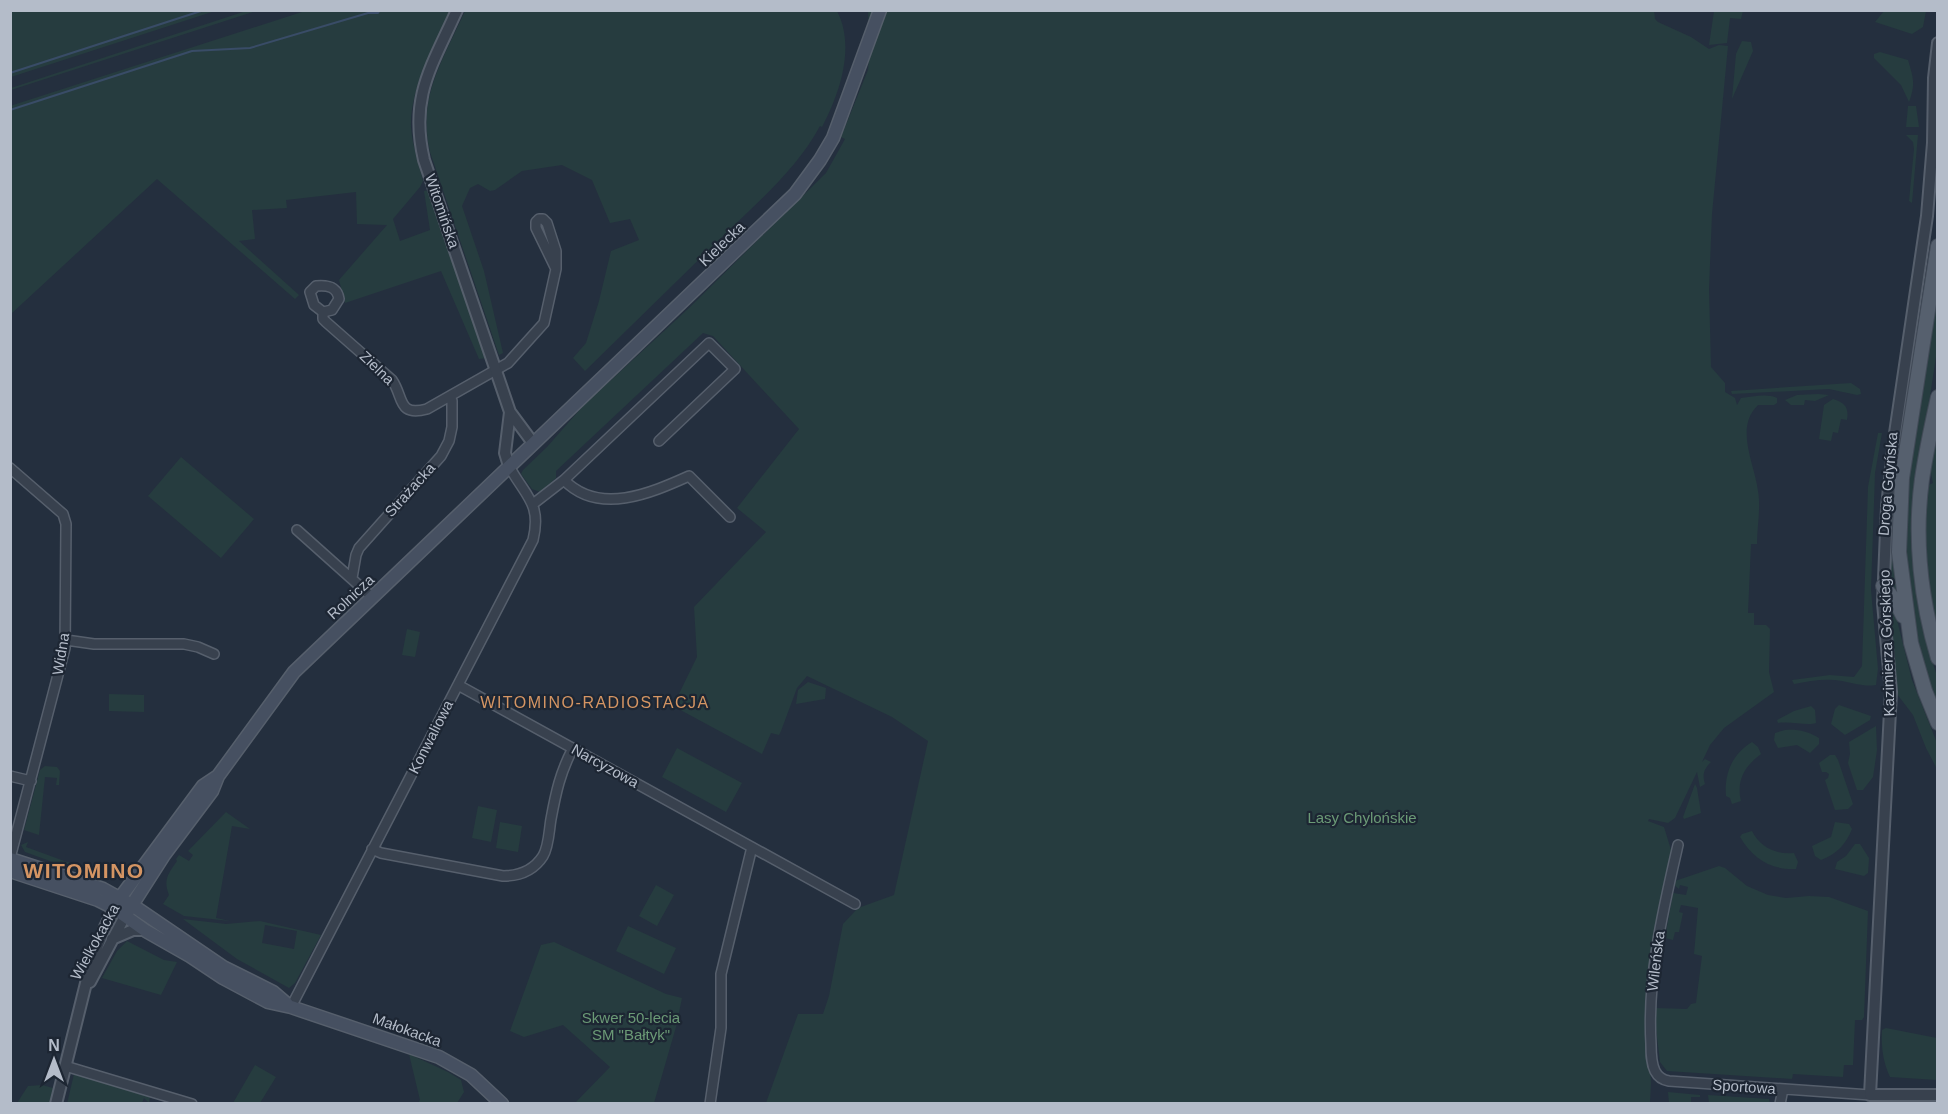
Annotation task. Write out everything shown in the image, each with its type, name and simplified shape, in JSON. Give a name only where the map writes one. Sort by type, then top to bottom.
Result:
[{"type":"main road","name":"Kielecka","points":[[521,454],[753,236],[806,181],[837,128],[880,10]]},
{"type":"main road","name":"Droga Gdyńska","points":[[1938,246],[1900,496],[1899,552],[1907,623],[1925,691],[1938,723]]},
{"type":"main road","points":[[1938,397],[1922,480],[1920,516],[1923,590],[1938,658]]},
{"type":"main road","name":"Rolnicza","points":[[132,905],[164,855],[213,791],[218,776],[283,684],[521,454]]},
{"type":"main road","points":[[1883,586],[1896,602],[1907,623]]},
{"type":"main road","name":"Rolnicza","points":[[117,903],[203,786],[218,776]]},
{"type":"main road","points":[[10,859],[81,880],[117,903]]},
{"type":"main road","points":[[10,871],[117,903]]},
{"type":"main road","name":"Małokacka","points":[[117,903],[132,905],[223,967],[273,992],[291,1006]]},
{"type":"main road","name":"Małokacka","points":[[117,903],[125,916],[144,930],[267,1002],[291,1006],[439,1057],[477,1080],[502,1104]]},
{"type":"main road","name":"Wielkokacka","points":[[125,916],[132,905]]},
{"type":"street","name":"Witomińska","points":[[457,10],[421,94],[418,132],[424,160],[510,412],[533,443]]},
{"type":"street","name":"Kazimierza Górskiego","points":[[1870,1095],[1891,692],[1883,586],[1888,485],[1928,216],[1937,53]]},
{"type":"street","name":"Zielna","points":[[323,312],[323,319],[326,322],[392,380],[398,390],[400,401],[405,407],[419,411],[508,363],[544,323],[556,268],[556,251],[547,223],[539,219],[536,222],[536,228],[556,268]]},
{"type":"street","points":[[509,466],[533,504],[564,480],[709,343],[735,369],[659,441]]},
{"type":"street","name":"Strażacka","points":[[352,578],[359,548],[441,456],[449,441],[452,419],[450,396]]},
{"type":"street","name":"Witomińska","points":[[509,466],[505,453],[510,412]]},
{"type":"street","name":"Widna","points":[[10,468],[58,508],[64,517],[66,640],[10,859]]},
{"type":"street","points":[[564,480],[571,488],[587,495],[624,500],[649,493],[689,476],[730,517]]},
{"type":"street","name":"Konwaliowa","points":[[291,1006],[533,540],[536,527],[533,504]]},
{"type":"street","points":[[297,530],[372,597]]},
{"type":"street","points":[[66,640],[94,644],[184,644],[214,654]]},
{"type":"street","name":"Narcyzowa","points":[[458,685],[855,904]]},
{"type":"street","points":[[372,849],[381,853],[503,876],[512,876],[528,870],[536,864],[545,851],[562,769],[573,748]]},
{"type":"street","points":[[10,776],[31,781]]},
{"type":"street","name":"Wileńska","points":[[1659,1077],[1652,1062],[1651,992],[1663,909],[1678,844]]},
{"type":"street","points":[[710,1104],[721,1028],[721,974],[752,847]]},
{"type":"street","name":"Wielkokacka","points":[[56,1104],[91,963],[117,903]]},
{"type":"street","name":"Wielkokacka","points":[[84,993],[125,916]]},
{"type":"street","points":[[112,939],[133,930],[144,930]]},
{"type":"street","points":[[65,1066],[153,1097],[192,1104]]},
{"type":"street","name":"Sportowa","points":[[1659,1077],[1669,1081],[1870,1095],[1938,1095]]},
{"type":"street","points":[[1780,1104],[1783,1089]]},
{"type":"green space","points":[[11,10],[215,10],[215,11],[11,77]]},
{"type":"green space","points":[[249,10],[256,11],[11,90],[11,88]]},
{"type":"green space","name":"Lasy Chylońskie","points":[[1654,10],[1655,19],[1658,22],[1691,37],[1709,49],[1719,45],[1728,46],[1712,214],[1709,289],[1711,367],[1725,383],[1725,392],[1735,398],[1737,405],[1741,398],[1759,396],[1777,398],[1777,403],[1758,405],[1747,424],[1748,446],[1759,497],[1757,544],[1751,544],[1748,613],[1754,613],[1754,625],[1766,625],[1770,629],[1769,672],[1774,692],[1724,728],[1710,745],[1702,762],[1705,759],[1711,762],[1704,772],[1705,784],[1700,787],[1697,772],[1675,818],[1668,823],[1649,819],[1648,821],[1664,827],[1672,853],[1658,912],[1646,1003],[1650,1103],[766,1103],[798,1014],[823,1014],[829,996],[843,924],[858,908],[894,895],[928,741],[892,717],[807,676],[797,688],[779,735],[771,733],[762,754],[673,706],[697,657],[694,607],[766,532],[737,508],[799,429],[713,336],[703,333],[556,471],[556,478],[540,492],[532,489],[521,474],[583,406],[689,308],[826,173],[845,139],[841,137],[868,70],[870,43],[868,11]]},
{"type":"green space","points":[[305,11],[453,11],[425,67],[412,112],[411,127],[414,147],[423,181],[393,219],[400,241],[430,230],[424,191],[428,190],[487,358],[479,359],[441,271],[345,303],[339,280],[387,225],[357,224],[356,192],[286,200],[287,208],[252,210],[255,239],[239,241],[299,295],[295,299],[157,179],[11,314],[10,106]]},
{"type":"green space","points":[[465,11],[837,11],[843,25],[845,40],[843,70],[834,100],[822,127],[820,126],[811,142],[788,171],[585,371],[573,358],[586,343],[611,251],[639,240],[630,219],[610,223],[592,180],[562,165],[522,171],[495,190],[490,191],[478,184],[470,188],[462,206],[484,271],[503,353],[499,355],[430,152],[427,132],[427,114],[434,79]]},
{"type":"green space","points":[[1714,11],[1743,11],[1741,19],[1730,18],[1727,43],[1709,45]]},
{"type":"green space","points":[[1884,11],[1926,11],[1923,27],[1912,34],[1875,22]]},
{"type":"green space","points":[[1742,41],[1751,42],[1753,51],[1732,99],[1736,54]]},
{"type":"green space","points":[[1880,52],[1908,60],[1913,81],[1909,102],[1901,85],[1874,58],[1874,54]]},
{"type":"green space","points":[[1908,106],[1916,106],[1919,127],[1906,127]]},
{"type":"green space","points":[[1906,135],[1918,135],[1912,203],[1909,201],[1914,149],[1913,142]]},
{"type":"green space","points":[[1937,279],[1937,350],[1917,482],[1929,651],[1937,676],[1937,708],[1915,634],[1904,547],[1907,479]]},
{"type":"green space","points":[[1851,383],[1860,389],[1861,394],[1829,389],[1732,394],[1731,391]]},
{"type":"green space","points":[[1797,395],[1829,395],[1815,401],[1805,400],[1804,405],[1791,405],[1785,400]]},
{"type":"green space","points":[[1833,399],[1845,406],[1847,420],[1841,419],[1838,433],[1833,432],[1831,441],[1819,439],[1824,405]]},
{"type":"green space","points":[[1905,402],[1907,405],[1894,561],[1897,594],[1890,584],[1892,500]]},
{"type":"green space","points":[[1937,421],[1937,637],[1929,580],[1926,525],[1927,486],[1933,483],[1930,468]]},
{"type":"green space","points":[[1878,433],[1882,433],[1875,473],[1871,590],[1878,669],[1876,685],[1830,680],[1794,684],[1792,680],[1830,675],[1854,677],[1862,666],[1868,487]]},
{"type":"green space","points":[[181,457],[254,519],[221,558],[148,496]]},
{"type":"green space","points":[[1889,597],[1912,680],[1937,743],[1937,769],[1913,715],[1897,694]]},
{"type":"green space","points":[[407,629],[420,632],[415,657],[402,655]]},
{"type":"green space","points":[[808,682],[826,688],[825,699],[796,704],[798,690]]},
{"type":"green space","points":[[109,694],[144,695],[144,712],[109,711]]},
{"type":"green space","points":[[1839,705],[1871,716],[1870,720],[1845,735],[1831,724],[1835,709]]},
{"type":"green space","points":[[1811,706],[1815,710],[1816,723],[1778,723],[1777,720],[1794,711]]},
{"type":"green space","points":[[1876,726],[1877,750],[1873,777],[1863,790],[1857,790],[1848,763],[1849,742]]},
{"type":"green space","points":[[1798,730],[1811,734],[1819,738],[1819,744],[1810,753],[1797,745],[1778,748],[1774,740],[1775,733]]},
{"type":"green space","points":[[1752,742],[1761,754],[1750,763],[1743,774],[1740,786],[1741,801],[1732,804],[1730,798],[1726,796],[1728,772],[1739,752]]},
{"type":"green space","points":[[677,748],[742,783],[726,812],[662,777]]},
{"type":"green space","points":[[1830,755],[1835,755],[1838,760],[1853,804],[1848,809],[1835,810],[1825,780],[1829,774],[1822,772],[1819,763]]},
{"type":"green space","points":[[45,766],[57,767],[60,771],[59,785],[56,785],[57,778],[45,777],[39,835],[24,830],[40,770]]},
{"type":"green space","points":[[1695,784],[1701,813],[1684,819],[1683,817]]},
{"type":"green space","points":[[478,806],[497,810],[491,842],[472,838]]},
{"type":"green space","points":[[226,812],[250,829],[232,826],[216,918],[230,921],[184,916],[163,904],[169,895],[166,885],[167,877],[179,855],[189,861],[193,855],[188,851]]},
{"type":"green space","points":[[500,822],[522,826],[518,852],[496,848]]},
{"type":"green space","points":[[1835,822],[1849,824],[1852,829],[1840,848],[1821,860],[1815,856],[1812,846],[1831,837]]},
{"type":"green space","points":[[1752,831],[1755,837],[1769,849],[1781,853],[1794,853],[1798,862],[1796,869],[1779,868],[1757,857],[1740,837]]},
{"type":"green space","points":[[28,842],[26,847],[78,864],[78,866],[103,867],[86,874],[25,852],[21,845]]},
{"type":"green space","points":[[1855,844],[1860,844],[1869,858],[1868,873],[1864,876],[1835,869],[1837,862],[1846,856]]},
{"type":"green space","points":[[1719,866],[1725,868],[1747,886],[1768,895],[1786,898],[1829,897],[1868,911],[1864,1017],[1862,1020],[1855,1020],[1853,1065],[1844,1065],[1843,1077],[1793,1074],[1792,1079],[1667,1071],[1660,1062],[1655,1020],[1656,1008],[1687,1009],[1691,1004],[1696,1003],[1702,956],[1694,954],[1698,908],[1681,905],[1679,912],[1683,913],[1679,932],[1675,932],[1673,940],[1665,938],[1673,893],[1686,895],[1688,887],[1680,885],[1679,889],[1674,885],[1675,881]]},
{"type":"green space","points":[[656,885],[674,895],[657,926],[639,916]]},
{"type":"green space","points":[[183,919],[226,924],[260,921],[321,935],[295,983],[289,988],[237,959]],"holes":[[[265,925],[297,931],[294,949],[262,943]]]},
{"type":"green space","points":[[628,926],[676,948],[664,974],[616,951]]},
{"type":"green space","points":[[127,941],[164,960],[177,962],[161,995],[102,978],[117,951]]},
{"type":"green space","name":"Skwer 50-lecia SM \"Bałtyk\"","points":[[554,942],[666,994],[682,998],[654,1103],[575,1103],[610,1067],[563,1025],[524,1037],[510,1031],[541,945]]},
{"type":"green space","points":[[1886,1028],[1937,1038],[1937,1080],[1890,1077],[1882,1048],[1882,1030]]},
{"type":"green space","points":[[409,1054],[461,1080],[464,1092],[457,1103],[418,1103],[420,1100]]},
{"type":"green space","points":[[255,1065],[276,1077],[260,1103],[233,1103]]},
{"type":"green space","points":[[74,1074],[150,1096],[149,1103],[144,1098],[142,1103],[67,1104]]},
{"type":"green space","points":[[42,1085],[53,1088],[50,1103],[17,1103],[28,1086]]},
{"type":"green space","points":[[1668,1092],[1700,1095],[1700,1097],[1691,1097],[1691,1103],[1669,1103]]},
{"type":"green space","points":[[1708,1095],[1769,1099],[1770,1103],[1709,1103]]},
{"type":"waterway","points":[[10,73],[204,10]]},
{"type":"waterway","points":[[10,110],[192,51],[250,48],[368,13],[378,13],[380,10]]},
{"type":"district","name":"WITOMINO-RADIOSTACJA","points":[[595,702]]},
{"type":"district","name":"WITOMINO","points":[[84,871]]}]
